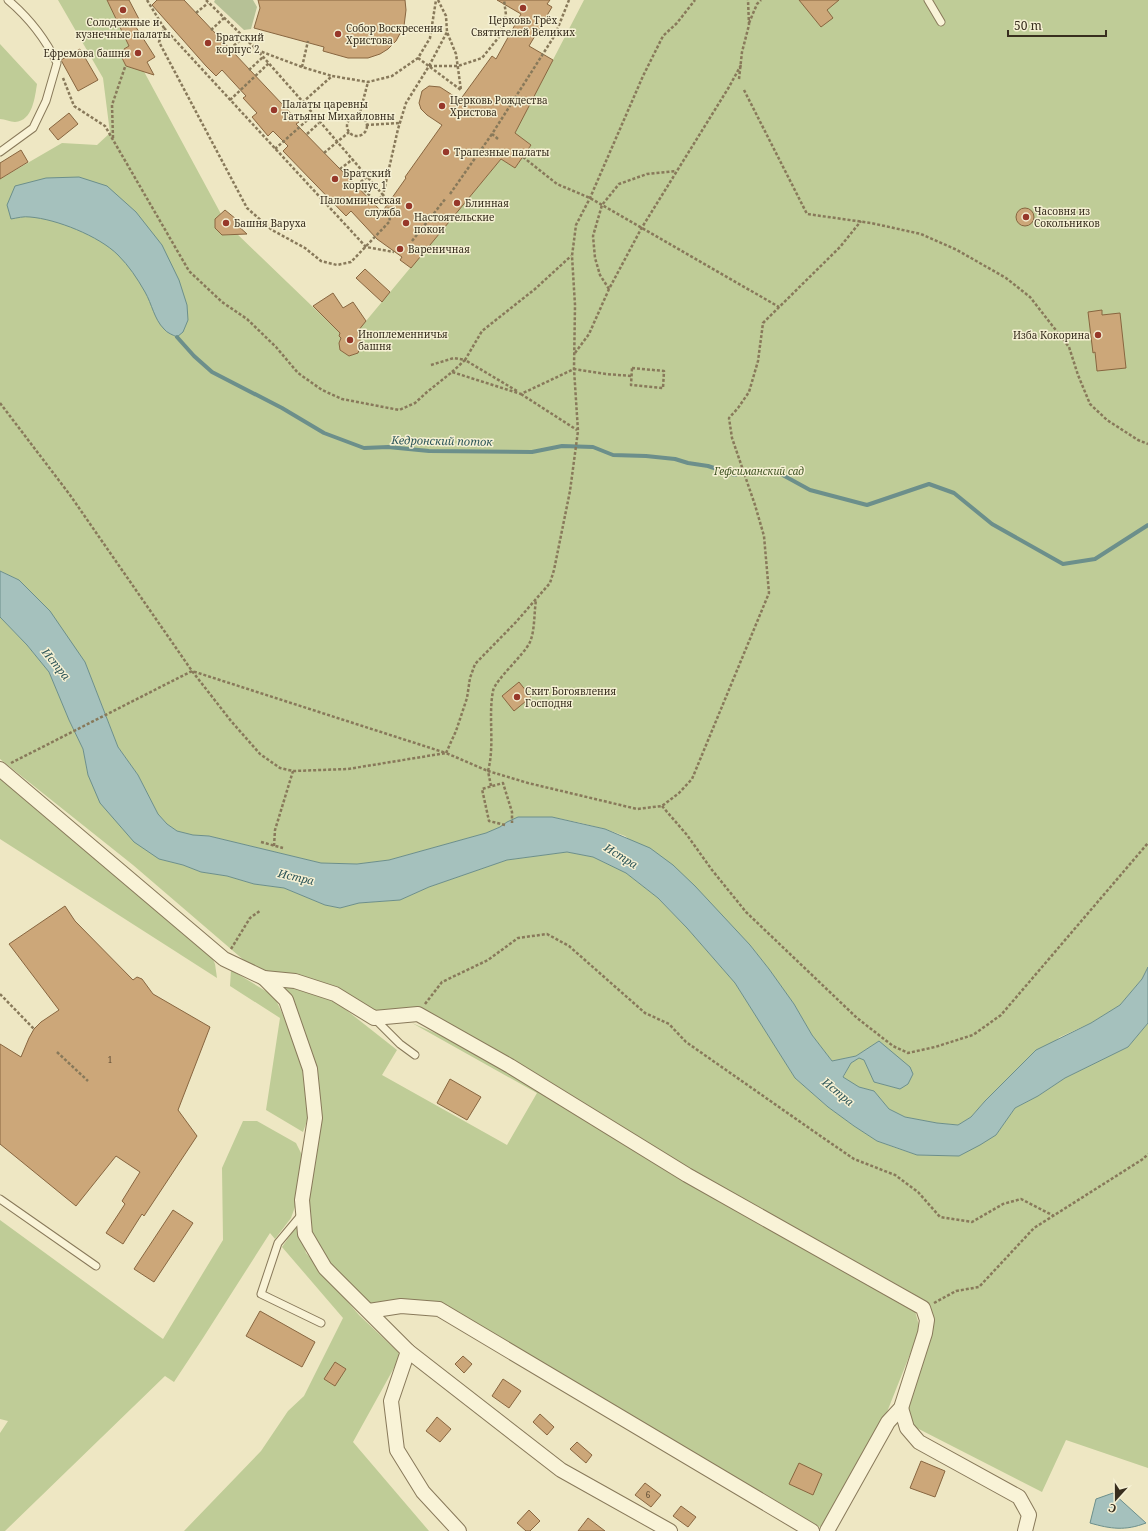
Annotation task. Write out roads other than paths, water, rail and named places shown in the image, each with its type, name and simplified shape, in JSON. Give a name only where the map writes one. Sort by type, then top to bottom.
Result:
[{"type":"street","points":[[3,767],[224,959],[264,978],[286,1000],[310,1069],[315,1118],[302,1200],[305,1234],[325,1268],[408,1351],[561,1470],[670,1531]]},
{"type":"street","points":[[264,978],[295,981],[335,994],[374,1018],[418,1014],[510,1066],[686,1175],[923,1308],[927,1320],[925,1333],[901,1408],[888,1422],[827,1531]]},
{"type":"street","points":[[369,1311],[401,1306],[439,1309],[812,1531]]},
{"type":"street","points":[[408,1351],[391,1401],[396,1450],[423,1492],[459,1531]]},
{"type":"street","points":[[901,1408],[907,1428],[920,1442],[1019,1497],[1029,1515],[1025,1531]]},
{"type":"lane","points":[[0,152],[33,128],[46,101],[57,63],[48,45],[16,7],[8,0]]},
{"type":"lane","points":[[928,0],[941,22]]},
{"type":"lane","points":[[374,1018],[400,1044],[415,1055]]},
{"type":"lane","points":[[0,1199],[96,1266]]},
{"type":"lane","points":[[304,1211],[278,1243],[261,1294],[321,1323]]},
{"type":"water","points":[[79,177],[107,186],[136,212],[162,245],[179,280],[187,305],[188,320],[183,332],[177,337],[167,332],[161,325],[136,277],[122,259],[110,248],[89,235],[52,221],[28,217],[11,219],[7,205],[15,186],[46,178]]},
{"type":"water","name":"Истра","points":[[0,571],[19,580],[50,611],[85,662],[118,747],[138,775],[158,814],[167,824],[177,831],[193,835],[209,836],[321,863],[357,864],[389,860],[486,833],[518,817],[552,817],[605,829],[650,848],[673,865],[695,886],[750,945],[769,969],[794,1004],[812,1035],[832,1061],[856,1056],[879,1041],[910,1067],[913,1074],[908,1084],[900,1089],[874,1082],[864,1060],[859,1058],[851,1063],[843,1077],[859,1087],[874,1091],[889,1109],[905,1117],[958,1125],[971,1117],[1036,1050],[1091,1023],[1120,1005],[1142,979],[1148,967],[1148,1023],[1128,1047],[1065,1078],[1038,1096],[1015,1108],[996,1135],[980,1145],[959,1156],[917,1155],[877,1141],[828,1107],[795,1078],[735,983],[687,928],[658,898],[626,873],[593,857],[567,852],[507,860],[429,887],[400,900],[359,903],[340,908],[325,905],[284,888],[254,884],[227,876],[201,872],[183,865],[159,859],[134,842],[100,803],[88,775],[83,749],[49,672],[27,645],[0,617]]},
{"type":"water","points":[[1113,1493],[1146,1523],[1138,1526],[1118,1528],[1105,1527],[1090,1523],[1096,1499]]},
{"type":"waterway","name":"Кедронский поток","points":[[177,337],[194,356],[212,372],[282,408],[324,433],[364,448],[388,447],[429,451],[532,452],[562,446],[593,447],[613,455],[675,459],[688,463],[708,466],[735,475]]},
{"type":"waterway","name":"Кедронский поток","points":[[751,473],[779,473],[810,490],[867,505],[929,484],[954,493],[992,524],[1063,564],[1095,559],[1148,525]]},
{"type":"place","name":"Церковь Трёх Святителей Великих","points":[[523,8]]},
{"type":"place","name":"Солодежные и кузнечные палаты","points":[[123,10]]},
{"type":"place","name":"Собор Воскресения Христова","points":[[338,34]]},
{"type":"place","name":"Братский корпус 2","points":[[208,43]]},
{"type":"place","name":"Ефремова башня","points":[[138,53]]},
{"type":"place","name":"Церковь Рождества Христова","points":[[442,106]]},
{"type":"place","name":"Палаты царевны Татьяны Михайловны","points":[[274,110]]},
{"type":"place","name":"Трапезные палаты","points":[[446,152]]},
{"type":"place","name":"Братский корпус 1","points":[[335,179]]},
{"type":"place","name":"Блинная","points":[[457,203]]},
{"type":"place","name":"Паломническая служба","points":[[409,206]]},
{"type":"place","name":"Часовня из Сокольников","points":[[1026,217]]},
{"type":"place","name":"Башня Варуха","points":[[226,223]]},
{"type":"place","name":"Настоятельские покои","points":[[406,223]]},
{"type":"place","name":"Вареничная","points":[[400,249]]},
{"type":"place","name":"Изба Кокорина","points":[[1098,335]]},
{"type":"place","name":"Иноплеменничья башня","points":[[350,340]]},
{"type":"place","name":"Скит Богоявления Господня","points":[[517,697]]},
{"type":"park label","name":"Гефсиманский сад","points":[[759,471]]}]
